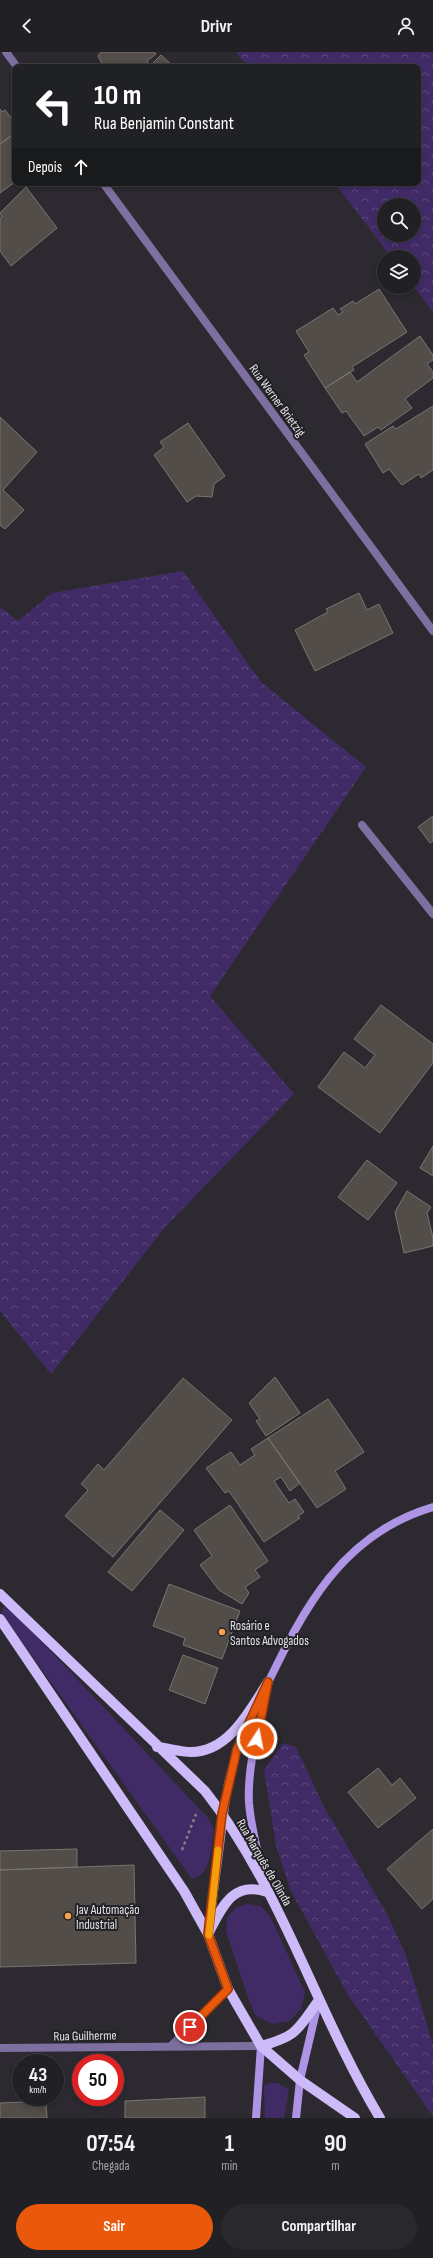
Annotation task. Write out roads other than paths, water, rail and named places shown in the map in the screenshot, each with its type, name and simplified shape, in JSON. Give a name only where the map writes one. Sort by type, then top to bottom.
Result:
[{"type":"main road","points":[[208,1934],[222,1814],[237,1749],[294,1630],[323,1583],[350,1554],[381,1529],[415,1512],[433,1507]]},
{"type":"main road","name":"Rua Marquês de Olinda","points":[[0,1594],[157,1747],[205,1791],[222,1814],[243,1844],[267,1892],[284,1920],[353,2072],[380,2118]]},
{"type":"main road","points":[[0,1619],[172,1873],[208,1934],[228,1989],[261,2046],[300,2080],[355,2118]]},
{"type":"main road","points":[[157,1747],[191,1752],[214,1747],[227,1737],[246,1716],[268,1682]]},
{"type":"main road","points":[[208,1934],[224,1906],[239,1891],[247,1888],[267,1892],[249,1802],[252,1767],[268,1682]]},
{"type":"main road","points":[[261,2046],[284,2040],[295,2033],[319,2000]]},
{"type":"main road","points":[[296,2118],[300,2080],[319,2000]]},
{"type":"main road","points":[[256,2118],[261,2046]]},
{"type":"street","points":[[6,52],[15,64]]},
{"type":"street","name":"Rua Werner Brietzig","points":[[105,186],[433,631]]},
{"type":"street","points":[[362,825],[433,914]]},
{"type":"street","points":[[171,2046],[228,1989]]},
{"type":"street","name":"Rua Guilherme","points":[[0,2048],[261,2046]]},
{"type":"place","name":"Rosário e Santos Advogados","points":[[222,1632]]},
{"type":"place","name":"Jav Automação Industrial","points":[[68,1916]]}]
